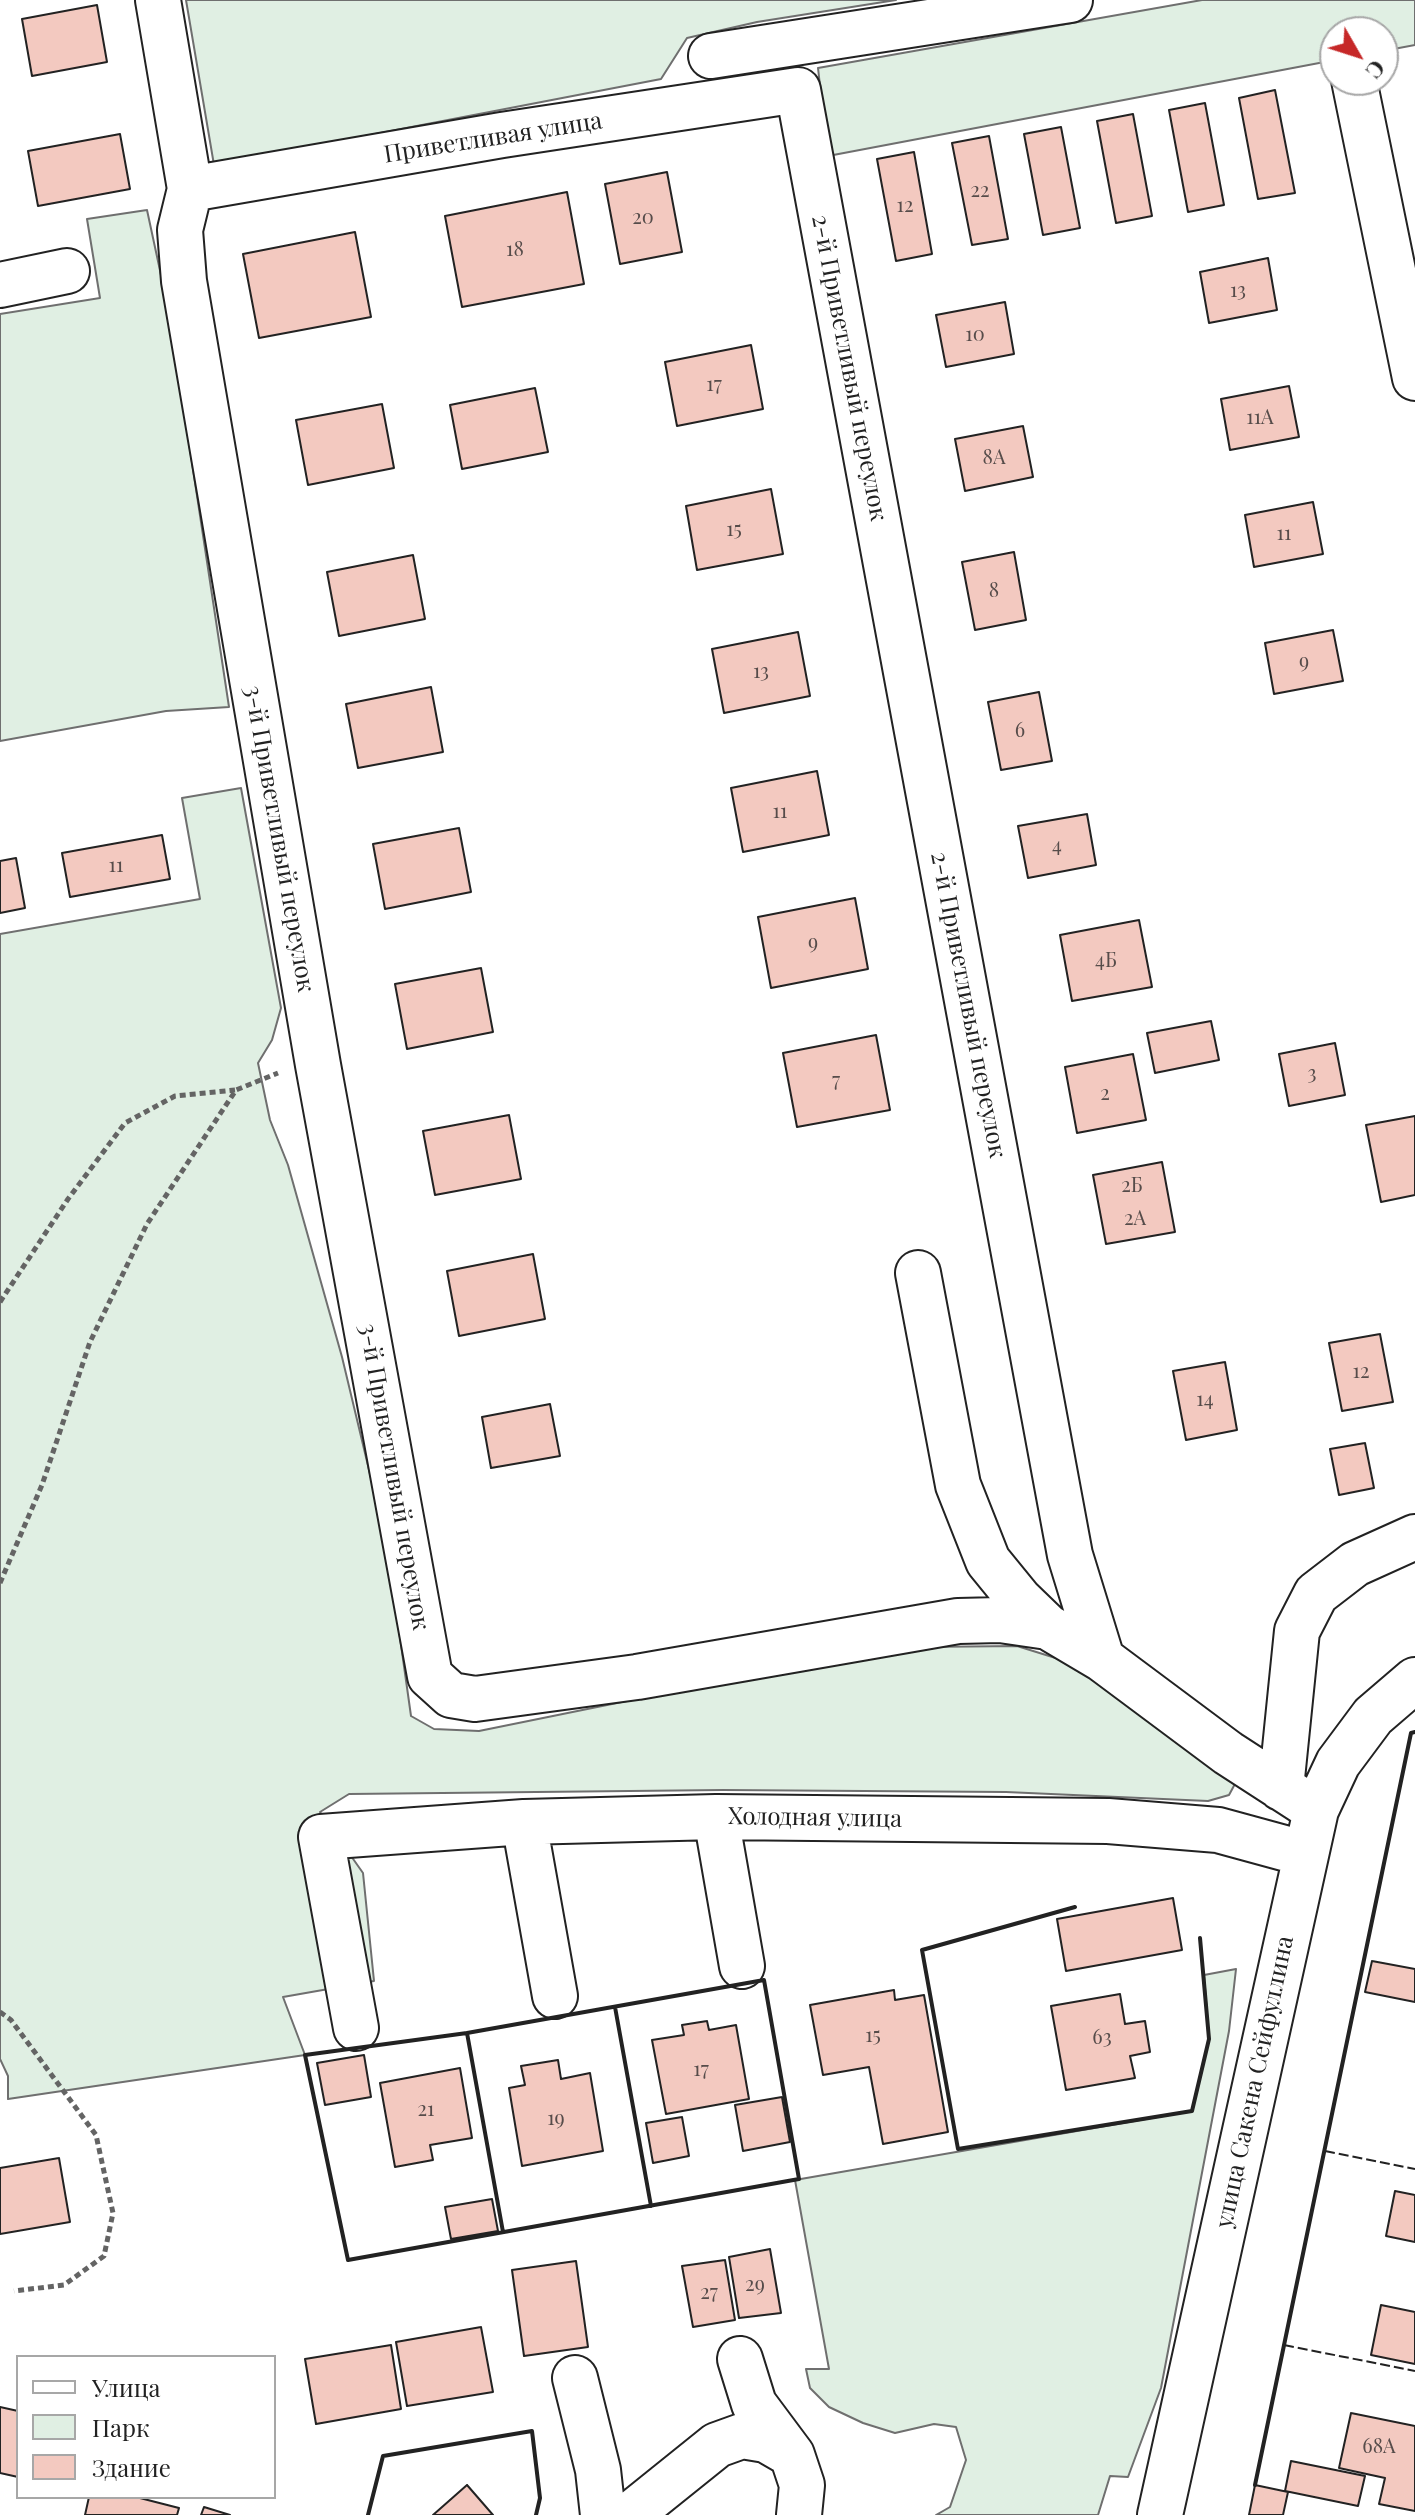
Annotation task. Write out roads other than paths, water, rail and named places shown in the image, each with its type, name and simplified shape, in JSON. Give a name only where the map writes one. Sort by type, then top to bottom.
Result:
[{"type":"street","name":"3-й Приветливый переулок","points":[[158,0],[190,189],[180,230],[184,281],[318,1065],[430,1676],[451,1695],[475,1699],[637,1677],[958,1621],[1000,1620],[1048,1627]]},
{"type":"street","points":[[711,56],[1070,0]]},
{"type":"street","name":"Приветливая улица","points":[[190,189],[502,135],[798,90]]},
{"type":"street","name":"2-й Приветливый переулок","points":[[798,90],[1070,1555],[1102,1659]]},
{"type":"street","points":[[1357,96],[1415,378]]},
{"type":"street","points":[[0,285],[67,271]]},
{"type":"street","points":[[918,1273],[958,1485],[988,1561],[1019,1599],[1048,1627],[1102,1659],[1228,1753],[1298,1799]]},
{"type":"street","points":[[1298,1799],[1297,1631],[1316,1594],[1355,1564],[1415,1537]]},
{"type":"street","name":"улица Сакена Сейфуллина","points":[[1160,2515],[1306,1854],[1298,1799],[1338,1763],[1373,1716],[1415,1680]]},
{"type":"street","points":[[716,1817],[742,1966]]},
{"type":"street","name":"Холодная улица","points":[[356,2028],[321,1837],[524,1822],[716,1817],[1108,1821],[1218,1830],[1306,1854]]},
{"type":"street","points":[[524,1822],[555,1996]]},
{"type":"street","points":[[740,2359],[754,2404],[792,2455],[802,2485],[799,2515]]},
{"type":"street","points":[[575,2378],[598,2470],[603,2515]]},
{"type":"street","points":[[630,2515],[717,2445],[742,2436],[766,2440],[792,2455]]}]
